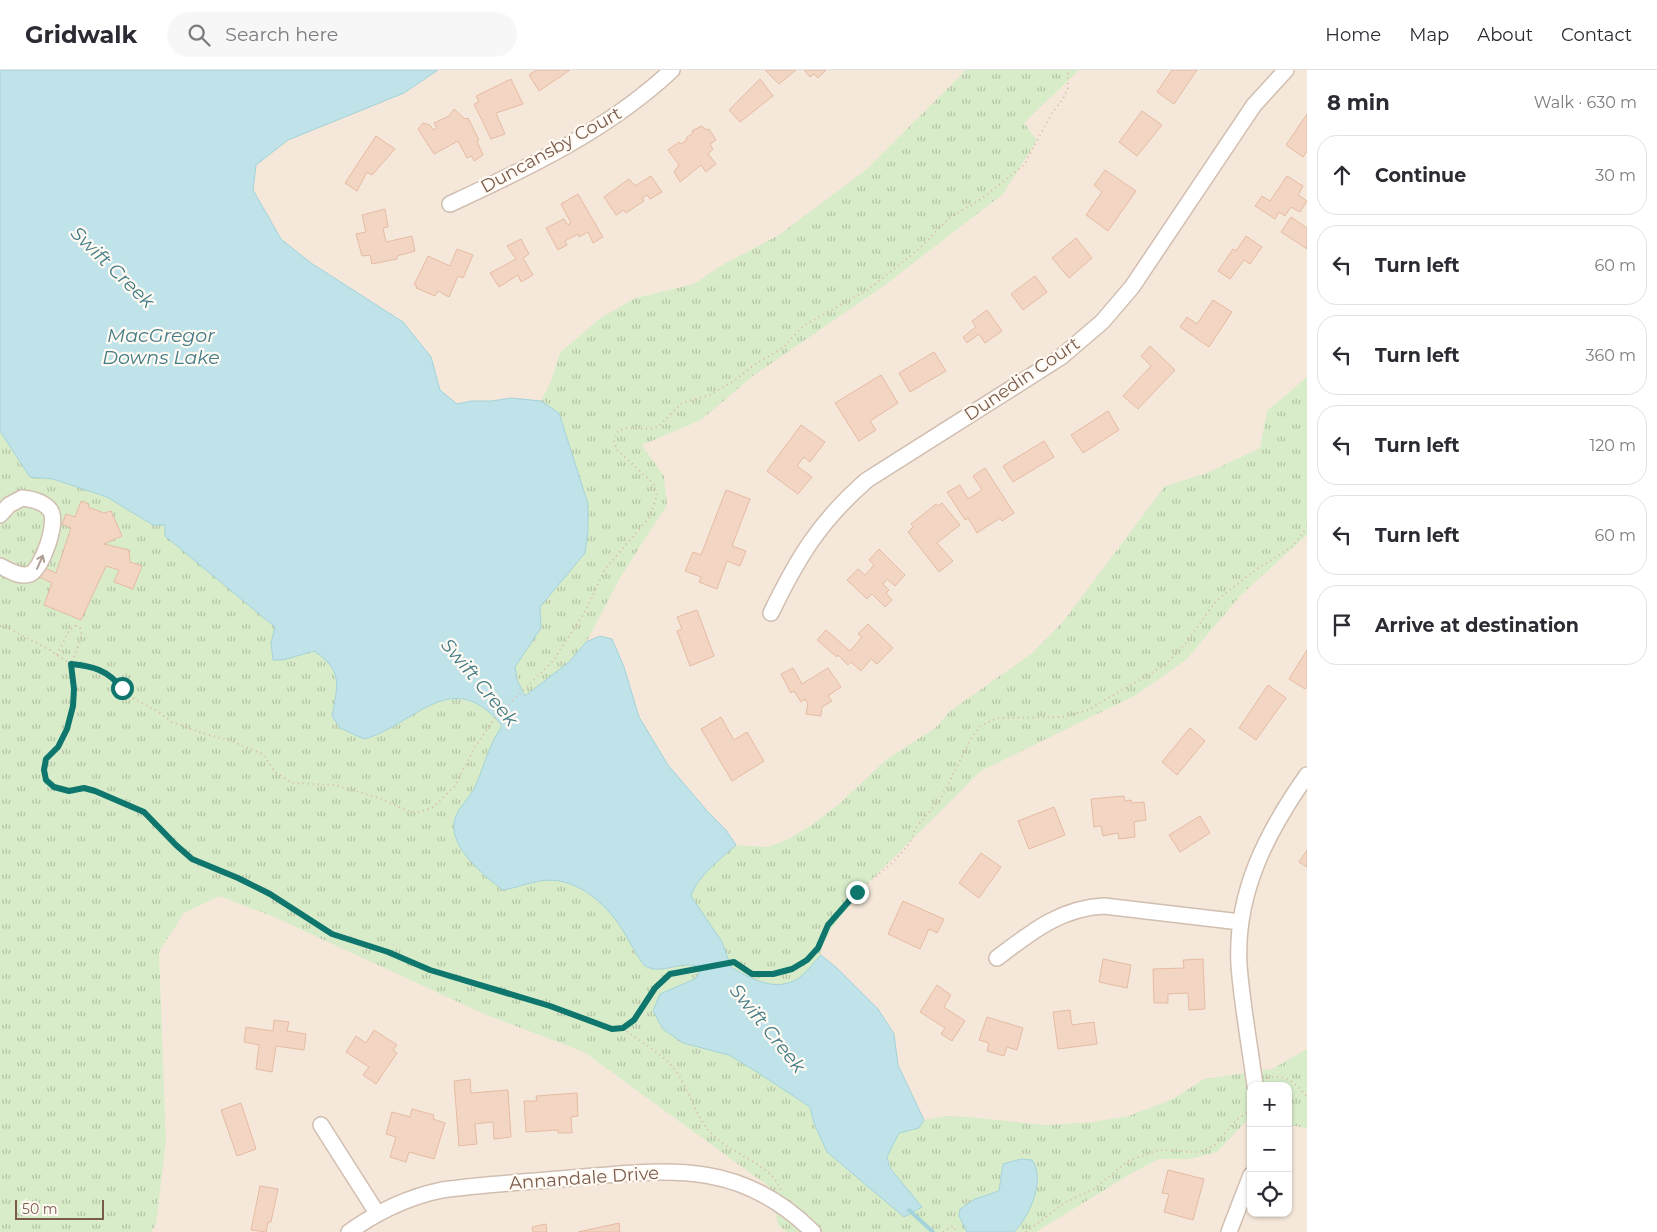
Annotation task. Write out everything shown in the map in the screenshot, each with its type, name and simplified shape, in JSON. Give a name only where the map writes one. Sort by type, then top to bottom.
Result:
[{"type":"street","name":"Duncansby Court","points":[[450,204],[575,141],[634,103],[672,70]]},
{"type":"street","name":"Dunedin Court","points":[[771,613],[792,570],[816,532],[842,502],[867,480],[1061,357],[1102,322],[1132,287],[1254,105],[1286,70]]},
{"type":"street","points":[[0,515],[9,505],[22,498],[42,504],[51,511],[54,518],[51,534],[37,570],[28,575],[20,576],[0,566]]},
{"type":"street","points":[[1258,1082],[1239,964],[1240,922],[1249,884],[1262,848],[1288,802],[1307,775]]},
{"type":"street","points":[[997,958],[1039,926],[1075,910],[1089,907],[1104,906],[1240,922]]},
{"type":"street","points":[[321,1126],[377,1213]]},
{"type":"street","name":"Annandale Drive","points":[[349,1232],[377,1213],[421,1195],[450,1189],[678,1171],[723,1178],[751,1189],[788,1210],[813,1232]]},
{"type":"street","points":[[1229,1232],[1247,1185]]},
{"type":"path","points":[[0,626],[6,627],[71,664],[105,671],[129,696],[157,711],[172,722],[202,734],[231,741],[263,754],[274,771],[292,783],[335,785],[382,799],[408,811],[419,812],[432,808],[444,799],[455,786],[473,750],[494,718],[529,685],[564,646],[586,610],[605,569],[649,518],[655,506],[656,496],[653,483],[616,449],[614,440],[618,431],[626,428],[650,429],[658,427],[682,403],[710,395],[734,381],[754,365],[784,347],[808,323],[869,289],[919,249],[949,218],[981,199],[1024,165],[1068,88],[1068,70]]},
{"type":"path","points":[[57,655],[69,630],[76,626],[80,628],[82,636],[71,664],[74,689],[73,706],[67,729],[58,747],[46,759],[44,770],[46,780],[54,787],[69,791],[84,788],[144,812],[192,859],[270,894],[332,934],[388,952],[430,970],[550,1006],[612,1029],[623,1028],[634,1020],[664,978],[670,974],[734,962],[752,974],[773,974],[792,969],[807,960],[818,948],[828,925],[838,912],[857,892],[892,863],[910,843],[915,829],[942,798],[972,737],[981,726],[997,718],[1063,717],[1088,710],[1165,665],[1185,644],[1216,601],[1254,571],[1293,546],[1307,527]]},
{"type":"path","points":[[623,1028],[665,1057],[688,1092],[696,1112],[714,1136],[770,1173],[782,1190],[780,1196]]},
{"type":"path","points":[[1258,1082],[1275,1076],[1286,1078],[1293,1082],[1307,1097]]},
{"type":"path","points":[[1026,1232],[1066,1202],[1094,1189],[1134,1158],[1159,1150],[1198,1152],[1214,1146],[1236,1120],[1247,1113]]},
{"type":"path","points":[[943,1232],[953,1226],[957,1232]]},
{"type":"shaded area","points":[[0,70],[1307,70],[1307,1232],[0,1232]]},
{"type":"green space","points":[[0,70],[438,70],[404,93],[288,140],[256,165],[253,190],[281,239],[311,263],[403,322],[431,357],[440,390],[457,404],[511,398],[541,401],[551,381],[560,353],[599,319],[635,298],[694,284],[722,265],[779,235],[866,170],[966,70],[1079,70],[1024,123],[1037,140],[1003,194],[885,285],[753,376],[701,420],[642,445],[664,476],[667,505],[621,576],[587,641],[600,636],[612,639],[624,667],[639,717],[668,765],[726,830],[736,845],[768,847],[787,840],[813,824],[839,804],[888,758],[935,728],[950,711],[1031,654],[1063,622],[1165,486],[1207,473],[1260,448],[1267,411],[1307,377],[1307,535],[1240,596],[1186,660],[1136,695],[981,771],[865,886],[832,928],[822,947],[821,955],[838,969],[878,1009],[894,1034],[898,1065],[924,1120],[946,1116],[1045,1125],[1093,1122],[1129,1116],[1173,1099],[1204,1079],[1272,1069],[1307,1049],[1307,1128],[1292,1126],[1292,1082],[1247,1082],[1247,1120],[1217,1152],[1190,1159],[1159,1159],[1132,1173],[1036,1232],[787,1232],[778,1225],[771,1188],[584,1052],[484,1014],[274,917],[219,896],[184,913],[159,952],[166,1142],[156,1224],[151,1232],[0,1232]]},
{"type":"water","name":"MacGregor Downs Lake","points":[[0,70],[438,70],[404,93],[288,140],[256,165],[253,190],[281,239],[311,263],[403,322],[431,357],[440,390],[457,404],[511,398],[541,401],[559,413],[588,504],[588,531],[585,553],[540,607],[541,628],[515,667],[517,680],[525,696],[569,662],[586,642],[600,636],[612,639],[624,667],[639,717],[668,765],[726,830],[736,845],[704,875],[694,888],[691,896],[722,942],[731,967],[755,980],[764,983],[781,984],[799,978],[821,955],[838,969],[878,1009],[894,1034],[898,1065],[924,1120],[919,1128],[899,1133],[887,1157],[890,1168],[922,1207],[904,1217],[827,1152],[814,1123],[810,1107],[729,1055],[683,1043],[663,1029],[653,1011],[660,994],[695,979],[699,973],[696,966],[683,965],[656,969],[644,965],[607,909],[598,900],[576,886],[553,880],[535,882],[503,890],[470,861],[463,852],[454,833],[454,823],[459,810],[474,789],[490,749],[502,726],[484,708],[466,700],[450,699],[433,704],[400,723],[364,739],[340,728],[332,716],[337,687],[334,672],[330,665],[314,651],[283,660],[273,660],[271,643],[275,627],[165,536],[165,525],[153,525],[107,497],[53,479],[30,477],[0,431]]},
{"type":"water","points":[[1021,1159],[1032,1160],[1036,1168],[1037,1177],[1037,1187],[1026,1217],[1014,1232],[967,1232],[959,1216],[960,1209],[975,1199],[999,1191],[1003,1164]]},
{"type":"building","points":[[536,70],[570,70],[539,91],[529,75]]},
{"type":"building","points":[[765,70],[796,70],[779,84]]},
{"type":"building","points":[[804,70],[826,70],[818,78],[814,74],[810,77]]},
{"type":"building","points":[[1172,70],[1197,70],[1174,104],[1157,92]]},
{"type":"building","points":[[511,79],[523,104],[496,113],[505,134],[491,139],[474,104],[479,102],[476,96]]},
{"type":"building","points":[[760,79],[773,96],[740,122],[729,110]]},
{"type":"building","points":[[454,109],[465,119],[468,118],[479,140],[477,141],[483,155],[474,161],[472,156],[467,158],[458,141],[434,154],[418,129],[423,123],[430,125],[433,130],[437,128],[434,123],[449,116]]},
{"type":"building","points":[[1142,111],[1162,125],[1137,156],[1119,142]]},
{"type":"building","points":[[1307,114],[1307,151],[1303,157],[1286,145]]},
{"type":"building","points":[[701,126],[707,130],[709,129],[716,140],[710,144],[713,149],[708,154],[716,164],[706,172],[701,165],[680,182],[674,172],[679,165],[668,150],[679,142],[681,144],[687,140],[686,138],[693,133],[692,131]]},
{"type":"building","points":[[376,136],[395,149],[372,175],[367,172],[357,191],[345,183]]},
{"type":"building","points":[[1105,170],[1136,191],[1108,231],[1086,215],[1102,192],[1094,185]]},
{"type":"building","points":[[651,176],[662,192],[650,199],[647,195],[642,198],[644,201],[626,213],[624,210],[616,215],[604,197],[629,179],[635,186]]},
{"type":"building","points":[[1287,176],[1303,186],[1298,195],[1307,201],[1300,212],[1291,207],[1285,216],[1279,212],[1275,219],[1255,206],[1262,196],[1270,201]]},
{"type":"building","points":[[578,194],[603,237],[593,243],[588,232],[579,237],[578,234],[565,241],[567,245],[558,250],[546,228],[564,219],[568,225],[571,223],[561,204]]},
{"type":"building","points":[[385,209],[388,227],[383,228],[386,242],[412,236],[415,251],[397,256],[397,259],[372,264],[370,255],[362,256],[356,234],[366,232],[362,215]]},
{"type":"building","points":[[1291,217],[1307,228],[1307,249],[1281,232]]},
{"type":"building","points":[[1246,236],[1262,247],[1250,264],[1244,260],[1230,279],[1218,271],[1233,249],[1236,251]]},
{"type":"building","points":[[1076,238],[1092,258],[1069,278],[1052,258]]},
{"type":"building","points":[[521,239],[529,254],[523,258],[533,275],[521,282],[518,275],[499,287],[490,273],[516,259],[507,246]]},
{"type":"building","points":[[457,249],[473,255],[463,278],[458,276],[449,297],[438,291],[435,296],[416,288],[417,286],[414,285],[428,256],[450,266]]},
{"type":"building","points":[[1035,276],[1047,292],[1023,310],[1011,294]]},
{"type":"building","points":[[1213,300],[1232,312],[1209,347],[1180,327],[1187,317],[1197,324]]},
{"type":"building","points":[[987,310],[1002,331],[985,343],[979,334],[967,343],[963,337],[976,327],[972,321]]},
{"type":"building","points":[[1150,346],[1175,370],[1138,409],[1123,396],[1151,366],[1141,356]]},
{"type":"building","points":[[934,352],[946,371],[910,392],[899,373]]},
{"type":"building","points":[[881,375],[898,403],[870,421],[876,430],[859,441],[835,403]]},
{"type":"building","points":[[1108,411],[1119,430],[1083,453],[1071,435]]},
{"type":"building","points":[[801,425],[825,442],[810,462],[804,457],[797,466],[812,477],[798,494],[767,471]]},
{"type":"building","points":[[1044,441],[1054,457],[1013,482],[1003,466]]},
{"type":"building","points":[[985,468],[1014,513],[1002,521],[1000,518],[977,533],[968,518],[965,520],[947,492],[960,485],[968,499],[982,490],[973,476]]},
{"type":"building","points":[[726,490],[750,499],[732,546],[746,551],[740,566],[727,561],[717,589],[699,582],[701,577],[685,571],[693,552],[701,555]]},
{"type":"building","points":[[81,501],[89,504],[88,507],[104,513],[111,511],[122,536],[104,544],[129,550],[130,562],[142,566],[133,589],[114,582],[119,570],[106,566],[81,620],[44,605],[52,583],[37,576],[42,567],[56,573],[71,528],[62,524],[66,514],[75,517]]},
{"type":"building","points":[[942,503],[960,525],[937,543],[953,561],[939,572],[908,532],[913,527],[911,524],[936,504],[938,506]]},
{"type":"building","points":[[879,549],[905,575],[895,586],[887,579],[883,584],[889,590],[886,593],[892,600],[885,607],[872,594],[867,599],[847,580],[858,569],[865,575],[874,565],[869,560]]},
{"type":"building","points":[[697,610],[714,656],[690,666],[677,631],[682,629],[677,617]]},
{"type":"building","points":[[868,624],[893,648],[877,664],[871,659],[861,671],[851,662],[848,665],[838,655],[837,657],[817,640],[826,630],[850,651],[862,637],[858,634]]},
{"type":"building","points":[[1307,650],[1307,686],[1305,689],[1289,679]]},
{"type":"building","points":[[793,668],[802,684],[828,668],[841,687],[828,696],[832,701],[822,707],[821,716],[806,714],[808,704],[805,699],[801,702],[794,691],[791,693],[781,674]]},
{"type":"building","points":[[1268,685],[1286,698],[1256,740],[1239,728]]},
{"type":"building","points":[[721,717],[734,740],[747,732],[764,761],[732,781],[701,729]]},
{"type":"building","points":[[1190,728],[1205,741],[1177,775],[1162,762]]},
{"type":"building","points":[[1124,796],[1125,801],[1131,800],[1132,803],[1144,802],[1146,820],[1134,822],[1135,837],[1119,839],[1118,833],[1103,836],[1101,826],[1094,827],[1091,799]]},
{"type":"building","points":[[1054,807],[1065,835],[1029,849],[1018,821]]},
{"type":"building","points":[[1200,816],[1210,833],[1180,852],[1169,835]]},
{"type":"building","points":[[1307,850],[1307,867],[1299,862]]},
{"type":"building","points":[[981,853],[1001,867],[979,898],[959,883]]},
{"type":"building","points":[[903,901],[944,919],[937,933],[929,929],[920,949],[888,934]]},
{"type":"building","points":[[1103,959],[1131,965],[1127,988],[1099,982]]},
{"type":"building","points":[[1203,959],[1205,1009],[1189,1010],[1188,993],[1168,994],[1168,1003],[1154,1003],[1153,969],[1184,968],[1183,960]]},
{"type":"building","points":[[937,985],[951,995],[944,1007],[965,1021],[952,1041],[941,1034],[945,1028],[920,1012]]},
{"type":"building","points":[[1070,1010],[1072,1025],[1094,1022],[1097,1044],[1058,1049],[1053,1012]]},
{"type":"building","points":[[987,1017],[1023,1028],[1017,1050],[1007,1047],[1004,1056],[987,1051],[989,1043],[979,1040]]},
{"type":"building","points":[[274,1020],[289,1022],[287,1031],[306,1034],[304,1050],[276,1046],[272,1072],[256,1069],[259,1045],[244,1042],[246,1027],[273,1031]]},
{"type":"building","points":[[374,1030],[397,1045],[393,1050],[397,1053],[376,1084],[363,1075],[369,1067],[346,1052],[356,1036],[366,1043]]},
{"type":"building","points":[[470,1079],[471,1093],[508,1090],[511,1137],[494,1139],[493,1122],[475,1124],[477,1144],[459,1146],[454,1081]]},
{"type":"building","points":[[577,1093],[578,1116],[571,1117],[572,1133],[558,1133],[558,1130],[526,1132],[524,1101],[537,1101],[536,1096]]},
{"type":"building","points":[[241,1103],[256,1149],[237,1156],[221,1110]]},
{"type":"building","points":[[412,1109],[434,1115],[433,1119],[445,1123],[434,1159],[409,1152],[406,1162],[390,1157],[396,1137],[386,1134],[392,1112],[410,1117]]},
{"type":"building","points":[[1168,1170],[1204,1179],[1193,1220],[1164,1212],[1169,1194],[1162,1193]]},
{"type":"building","points":[[260,1186],[278,1189],[271,1222],[268,1222],[266,1232],[251,1230]]},
{"type":"building","points":[[619,1223],[620,1232],[578,1232]]},
{"type":"building","points":[[546,1224],[547,1232],[533,1232],[532,1227]]},
{"type":"waterway","name":"Swift Creek","points":[[909,1210],[933,1232]]},
{"type":"route","points":[[122,688],[105,671],[71,664],[74,689],[73,706],[67,729],[58,747],[46,759],[44,770],[46,780],[54,787],[69,791],[84,788],[95,791],[144,812],[192,859],[270,894],[332,934],[388,952],[430,970],[520,996],[612,1029],[623,1028],[634,1020],[655,988],[670,974],[734,962],[752,974],[773,974],[792,969],[807,960],[818,948],[828,925],[857,892]]}]
